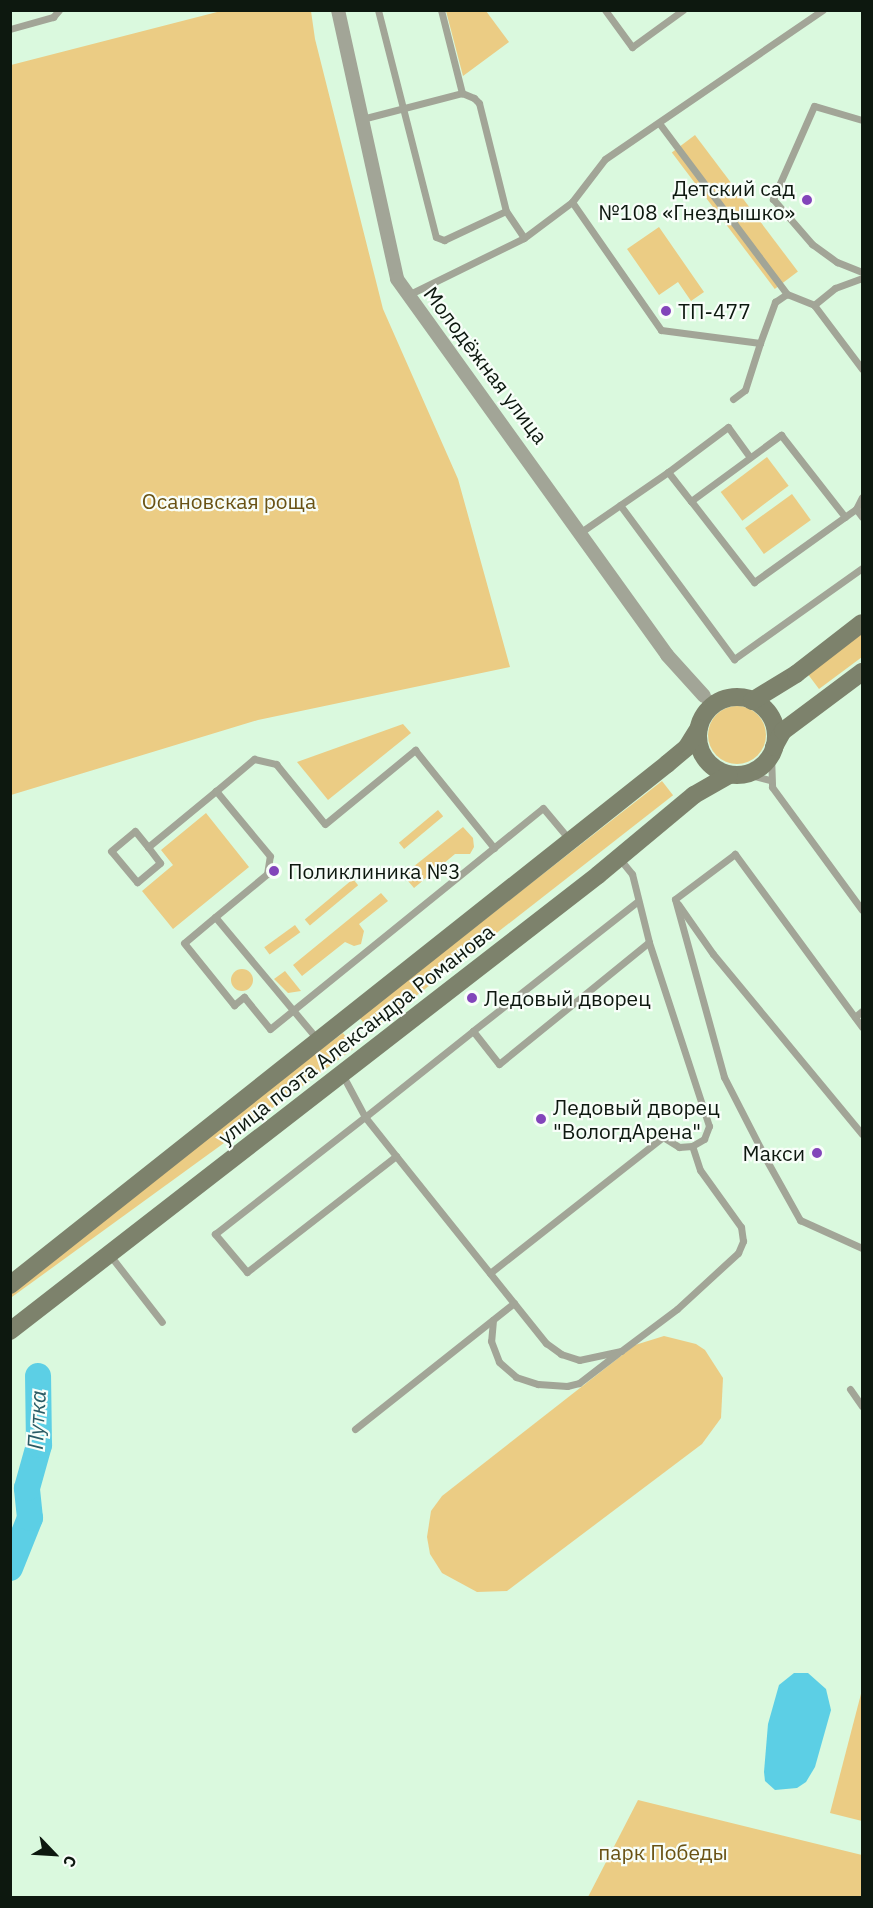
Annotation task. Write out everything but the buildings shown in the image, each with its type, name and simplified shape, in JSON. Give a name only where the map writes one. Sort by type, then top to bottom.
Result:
[{"type":"main road","points":[[862,623],[796,674],[752,701],[708,709],[699,746],[707,761],[738,774],[761,767],[773,751],[783,731],[862,672]]},
{"type":"main road","points":[[752,701],[765,710],[774,723],[773,751]]},
{"type":"main road","name":"улица поэта Александра Романова","points":[[10,1285],[320,1042],[687,747],[708,709]]},
{"type":"main road","name":"улица поэта Александра Романова","points":[[10,1331],[618,858],[694,795],[738,774]]},
{"type":"street","name":"Молодёжная улица","points":[[338,10],[360,119],[398,279],[407,296],[708,709]]},
{"type":"lane","points":[[10,29],[53,17],[59,10]]},
{"type":"lane","points":[[378,10],[436,237],[444,240],[506,211]]},
{"type":"lane","points":[[441,10],[462,93]]},
{"type":"lane","points":[[605,10],[632,47],[683,10]]},
{"type":"lane","points":[[407,296],[524,238],[572,202],[605,159],[823,10]]},
{"type":"lane","points":[[360,119],[462,93],[479,103],[506,211],[524,238]]},
{"type":"lane","points":[[862,120],[814,106],[773,199],[812,244],[837,262],[862,272]]},
{"type":"lane","points":[[659,123],[787,294],[813,304],[862,369]]},
{"type":"lane","points":[[572,202],[661,330],[760,343]]},
{"type":"lane","points":[[813,304],[835,288],[862,278]]},
{"type":"lane","points":[[733,399],[745,390],[775,302],[787,294]]},
{"type":"lane","points":[[581,532],[728,427],[750,457]]},
{"type":"lane","points":[[691,501],[781,435],[845,517]]},
{"type":"lane","points":[[668,472],[753,582],[856,509],[862,497]]},
{"type":"lane","points":[[620,505],[734,659],[862,568]]},
{"type":"lane","points":[[856,509],[862,517]]},
{"type":"lane","points":[[148,847],[254,759],[276,764],[325,824],[416,750],[494,848]]},
{"type":"lane","points":[[773,751],[772,787],[862,910]]},
{"type":"lane","points":[[738,774],[758,774],[772,781]]},
{"type":"lane","points":[[216,791],[270,856],[267,874],[184,943],[234,1005],[244,997],[270,1029],[543,808],[571,841]]},
{"type":"lane","points":[[135,831],[148,847],[160,862],[137,882],[111,851],[135,831]]},
{"type":"lane","points":[[675,899],[735,854],[862,1027]]},
{"type":"lane","points":[[490,1273],[663,1137],[678,1147],[692,1146],[704,1139],[709,1126],[649,942],[632,874],[618,858]]},
{"type":"lane","points":[[675,899],[713,954],[862,1134]]},
{"type":"lane","points":[[675,899],[724,1077],[771,1169],[800,1220],[862,1248]]},
{"type":"lane","points":[[396,1156],[247,1272],[215,1234],[638,901]]},
{"type":"lane","points":[[215,917],[320,1042]]},
{"type":"lane","points":[[473,1031],[499,1064],[649,942]]},
{"type":"lane","points":[[855,1017],[862,1011]]},
{"type":"lane","points":[[342,1074],[365,1117],[546,1343],[561,1354],[579,1360],[621,1351]]},
{"type":"lane","points":[[493,1320],[491,1341],[499,1362],[516,1377],[538,1384],[567,1386],[579,1383],[729,1265],[743,1240],[741,1227],[700,1170],[692,1146]]},
{"type":"lane","points":[[109,1254],[162,1322]]},
{"type":"lane","points":[[355,1429],[514,1303]]},
{"type":"lane","points":[[850,1389],[862,1406]]},
{"type":"green space","name":"Осановская роща","points":[[221,11],[311,11],[315,39],[383,309],[458,479],[510,667],[258,720],[11,795],[11,65]]},
{"type":"green space","points":[[446,11],[486,11],[509,42],[463,76]]},
{"type":"green space","points":[[695,135],[798,272],[775,289],[672,152]]},
{"type":"green space","points":[[659,227],[704,292],[691,301],[678,282],[659,295],[627,249]]},
{"type":"green space","points":[[767,457],[789,486],[742,521],[721,492]]},
{"type":"green space","points":[[792,494],[811,520],[764,554],[745,528]]},
{"type":"green space","points":[[862,632],[862,657],[819,689],[807,673]]},
{"type":"green space","points":[[737,706],[748,708],[761,719],[766,735],[764,746],[753,759],[737,764],[726,762],[713,751],[708,735],[710,724],[721,711]]},
{"type":"green space","points":[[403,724],[411,733],[328,800],[297,762]]},
{"type":"green space","points":[[662,781],[673,795],[370,1032],[359,1017]]},
{"type":"green space","points":[[438,810],[443,816],[404,849],[399,843]]},
{"type":"green space","points":[[206,813],[249,867],[173,929],[142,891],[173,865],[161,850]]},
{"type":"green space","points":[[463,827],[473,838],[474,847],[470,854],[455,854],[414,888],[403,875]]},
{"type":"green space","points":[[353,879],[358,885],[310,926],[305,919]]},
{"type":"green space","points":[[381,893],[388,901],[359,924],[364,931],[361,944],[354,946],[345,942],[302,976],[293,965]]},
{"type":"green space","points":[[295,925],[300,932],[270,955],[264,947]]},
{"type":"green space","points":[[238,969],[246,969],[253,976],[253,984],[246,991],[238,991],[231,984],[231,976]]},
{"type":"green space","points":[[285,971],[301,991],[288,993],[274,979]]},
{"type":"green space","points":[[343,1033],[354,1048],[12,1297],[10,1275]]},
{"type":"green space","points":[[664,1336],[696,1344],[705,1350],[723,1378],[721,1418],[702,1444],[507,1591],[477,1592],[442,1573],[430,1554],[427,1537],[431,1511],[442,1496],[635,1345]]},
{"type":"green space","points":[[862,1690],[862,1821],[830,1813]]},
{"type":"green space","name":"парк Победы","points":[[638,1800],[862,1855],[862,1897],[588,1897]]},
{"type":"water","points":[[794,1673],[808,1673],[826,1689],[831,1710],[815,1767],[806,1782],[797,1788],[775,1790],[765,1781],[764,1772],[768,1724],[779,1685]]},
{"type":"waterway","name":"Путка","points":[[10,1568],[30,1518],[27,1488],[39,1445],[38,1376]]},
{"type":"place","name":"Детский сад №108 «Гнездышко»","points":[[807,200]]},
{"type":"place","name":"ТП-477","points":[[666,311]]},
{"type":"place","name":"Поликлиника №3","points":[[274,871]]},
{"type":"place","name":"Ледовый дворец","points":[[472,998]]},
{"type":"place","name":"Ледовый дворец \"ВологдАрена\"","points":[[541,1119]]},
{"type":"place","name":"Макси","points":[[817,1153]]}]
